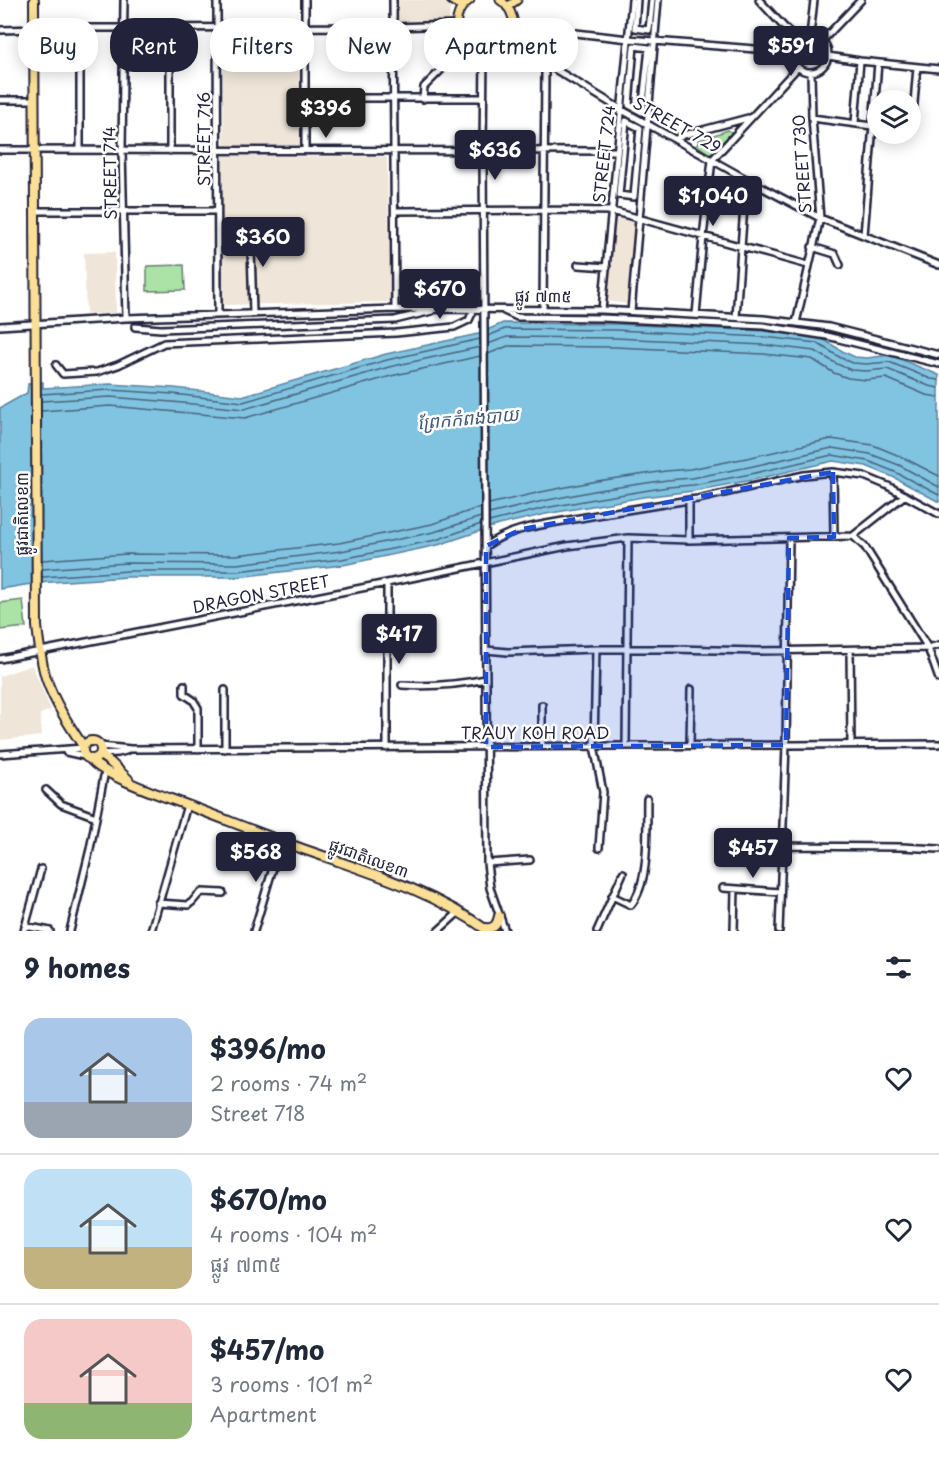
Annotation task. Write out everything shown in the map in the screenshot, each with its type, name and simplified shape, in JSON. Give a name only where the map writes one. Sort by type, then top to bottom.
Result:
[{"type":"highway","name":"ផ្លូវជាតិលេខ៣","points":[[34,0],[34,18]]},
{"type":"highway","name":"ផ្លូវជាតិលេខ៣","points":[[34,72],[37,626],[43,667],[49,685],[70,727],[93,763],[105,771],[280,841],[408,886],[435,898],[486,930]]},
{"type":"highway","name":"ផ្លូវជាតិលេខ៣","points":[[86,750],[96,742],[100,752],[134,784]]},
{"type":"highway","points":[[86,750],[94,759],[100,752]]},
{"type":"highway","points":[[486,930],[495,926],[499,916]]},
{"type":"main road","points":[[451,0],[462,7]]},
{"type":"main road","points":[[457,18],[462,7],[470,0]]},
{"type":"main road","points":[[500,0],[507,7],[512,18]]},
{"type":"main road","points":[[507,7],[517,0]]},
{"type":"street","name":"STREET 714","points":[[124,0],[124,18]]},
{"type":"street","name":"STREET 716","points":[[217,0],[217,18]]},
{"type":"street","points":[[305,0],[305,18]]},
{"type":"street","points":[[393,0],[393,18]]},
{"type":"street","name":"STREET 724","points":[[602,310],[632,0]]},
{"type":"street","points":[[637,0],[635,28],[650,30],[652,0]]},
{"type":"street","points":[[631,312],[658,0]]},
{"type":"street","points":[[759,0],[797,41]]},
{"type":"street","points":[[810,36],[814,0]]},
{"type":"street","points":[[822,40],[861,0]]},
{"type":"street","points":[[0,30],[18,30]]},
{"type":"street","points":[[578,33],[792,52]]},
{"type":"street","points":[[810,36],[822,40],[827,47],[828,56],[822,67],[811,72],[798,67],[792,52],[797,41],[810,36]]},
{"type":"street","points":[[634,46],[649,48],[642,112],[629,105],[634,46]]},
{"type":"street","points":[[828,56],[939,69]]},
{"type":"street","points":[[855,123],[860,61]]},
{"type":"street","points":[[875,90],[878,63]]},
{"type":"street","points":[[915,90],[917,66]]},
{"type":"street","points":[[696,315],[712,160],[798,67]]},
{"type":"street","points":[[80,72],[80,150]]},
{"type":"street","name":"STREET 714","points":[[123,72],[122,150],[126,318]]},
{"type":"street","points":[[170,72],[170,151]]},
{"type":"street","name":"STREET 716","points":[[217,72],[218,314]]},
{"type":"street","points":[[305,72],[305,150]]},
{"type":"street","points":[[394,72],[395,309]]},
{"type":"street","points":[[423,99],[424,87],[439,72]]},
{"type":"street","points":[[484,72],[487,863],[490,888],[505,931]]},
{"type":"street","points":[[543,309],[545,72]]},
{"type":"street","name":"STREET 729","points":[[560,72],[622,110],[820,218],[939,265]]},
{"type":"street","name":"STREET 730","points":[[796,323],[820,218],[812,118],[811,72]]},
{"type":"street","points":[[344,98],[483,98]]},
{"type":"street","points":[[0,100],[34,100]]},
{"type":"street","points":[[676,139],[750,118]]},
{"type":"street","points":[[812,118],[867,125]]},
{"type":"street","points":[[626,121],[640,128],[634,197],[619,195],[626,121]]},
{"type":"street","points":[[864,235],[871,144]]},
{"type":"street","points":[[0,150],[617,151]]},
{"type":"street","points":[[736,317],[746,179]]},
{"type":"street","points":[[35,211],[217,211]]},
{"type":"street","points":[[395,211],[612,211],[808,265]]},
{"type":"street","points":[[241,239],[248,243],[251,249],[253,313]]},
{"type":"street","points":[[812,247],[835,255],[840,265]]},
{"type":"street","points":[[578,265],[607,267]]},
{"type":"street","name":"ផ្លូវ ៧៣៥","points":[[0,326],[218,314],[395,309],[602,310],[736,317],[796,323],[843,330],[939,355]]},
{"type":"street","points":[[135,327],[161,329],[395,320],[438,309]]},
{"type":"street","points":[[56,366],[63,374],[97,372],[118,365],[164,343],[396,333],[454,327],[470,320],[474,309]]},
{"type":"street","points":[[500,309],[517,316],[763,326],[827,336],[939,364]]},
{"type":"street","points":[[486,544],[522,529],[727,493],[804,475],[833,472],[864,476],[906,495],[939,514]]},
{"type":"street","points":[[833,472],[834,537]]},
{"type":"street","points":[[906,495],[853,536],[861,542],[871,556],[928,648],[939,679]]},
{"type":"street","points":[[689,500],[689,540]]},
{"type":"street","name":"DRAGON STREET","points":[[0,659],[567,546],[628,538],[689,540],[853,536]]},
{"type":"street","points":[[626,746],[628,538]]},
{"type":"street","points":[[779,931],[786,745],[789,538]]},
{"type":"street","points":[[387,583],[387,747]]},
{"type":"street","points":[[486,650],[787,651],[928,648],[939,645]]},
{"type":"street","points":[[596,649],[594,746],[603,792],[599,848]]},
{"type":"street","points":[[850,650],[851,744]]},
{"type":"street","points":[[402,685],[455,685],[486,679]]},
{"type":"street","points":[[184,686],[184,694],[193,700],[198,708],[198,749]]},
{"type":"street","points":[[690,746],[691,689]]},
{"type":"street","points":[[225,690],[225,749]]},
{"type":"street","points":[[542,705],[542,746]]},
{"type":"street","name":"TRAUY KOH ROAD","points":[[100,752],[118,753],[131,749],[939,744]]},
{"type":"street","points":[[0,754],[86,750]]},
{"type":"street","points":[[70,931],[90,849],[105,771]]},
{"type":"street","points":[[46,790],[64,806],[96,817]]},
{"type":"street","points":[[612,896],[631,905],[639,892],[643,879],[647,799]]},
{"type":"street","points":[[151,931],[187,805]]},
{"type":"street","points":[[254,931],[280,841]]},
{"type":"street","points":[[782,846],[939,849]]},
{"type":"street","points":[[487,863],[530,860]]},
{"type":"street","points":[[41,869],[25,929],[50,931]]},
{"type":"street","points":[[597,931],[623,873]]},
{"type":"street","points":[[723,888],[780,892]]},
{"type":"street","points":[[734,931],[735,889]]},
{"type":"street","points":[[158,903],[188,905],[202,892],[223,893]]},
{"type":"street","points":[[438,931],[459,912]]},
{"type":"highlighted area","points":[[833,472],[834,537],[789,538],[786,745],[486,747],[486,546],[522,529]]},
{"type":"shaded area","points":[[396,0],[442,0],[450,6],[449,18],[424,18],[424,22],[412,23],[412,18],[396,18]]},
{"type":"shaded area","points":[[223,72],[300,72],[300,145],[224,145]]},
{"type":"shaded area","points":[[223,156],[387,157],[390,302],[222,305]]},
{"type":"shaded area","points":[[615,216],[635,220],[627,304],[607,301]]},
{"type":"shaded area","points":[[115,252],[116,313],[86,314],[84,253]]},
{"type":"shaded area","points":[[32,665],[51,710],[40,714],[42,736],[0,740],[0,676]]},
{"type":"green space","points":[[728,130],[731,132],[730,136],[714,153],[708,153],[697,145],[699,140]]},
{"type":"green space","points":[[184,265],[185,290],[147,291],[147,266]]},
{"type":"green space","points":[[23,600],[26,627],[0,630],[0,603]]},
{"type":"water","name":"ព្រែកកំពង់បាយ","points":[[503,323],[615,324],[765,331],[819,337],[855,357],[890,355],[939,375],[939,502],[893,477],[866,466],[833,461],[693,491],[643,497],[546,514],[495,526],[438,545],[343,565],[237,577],[128,577],[37,583],[0,589],[0,408],[27,393],[28,384],[43,382],[43,388],[110,384],[174,388],[242,396],[386,354],[478,334]]}]
